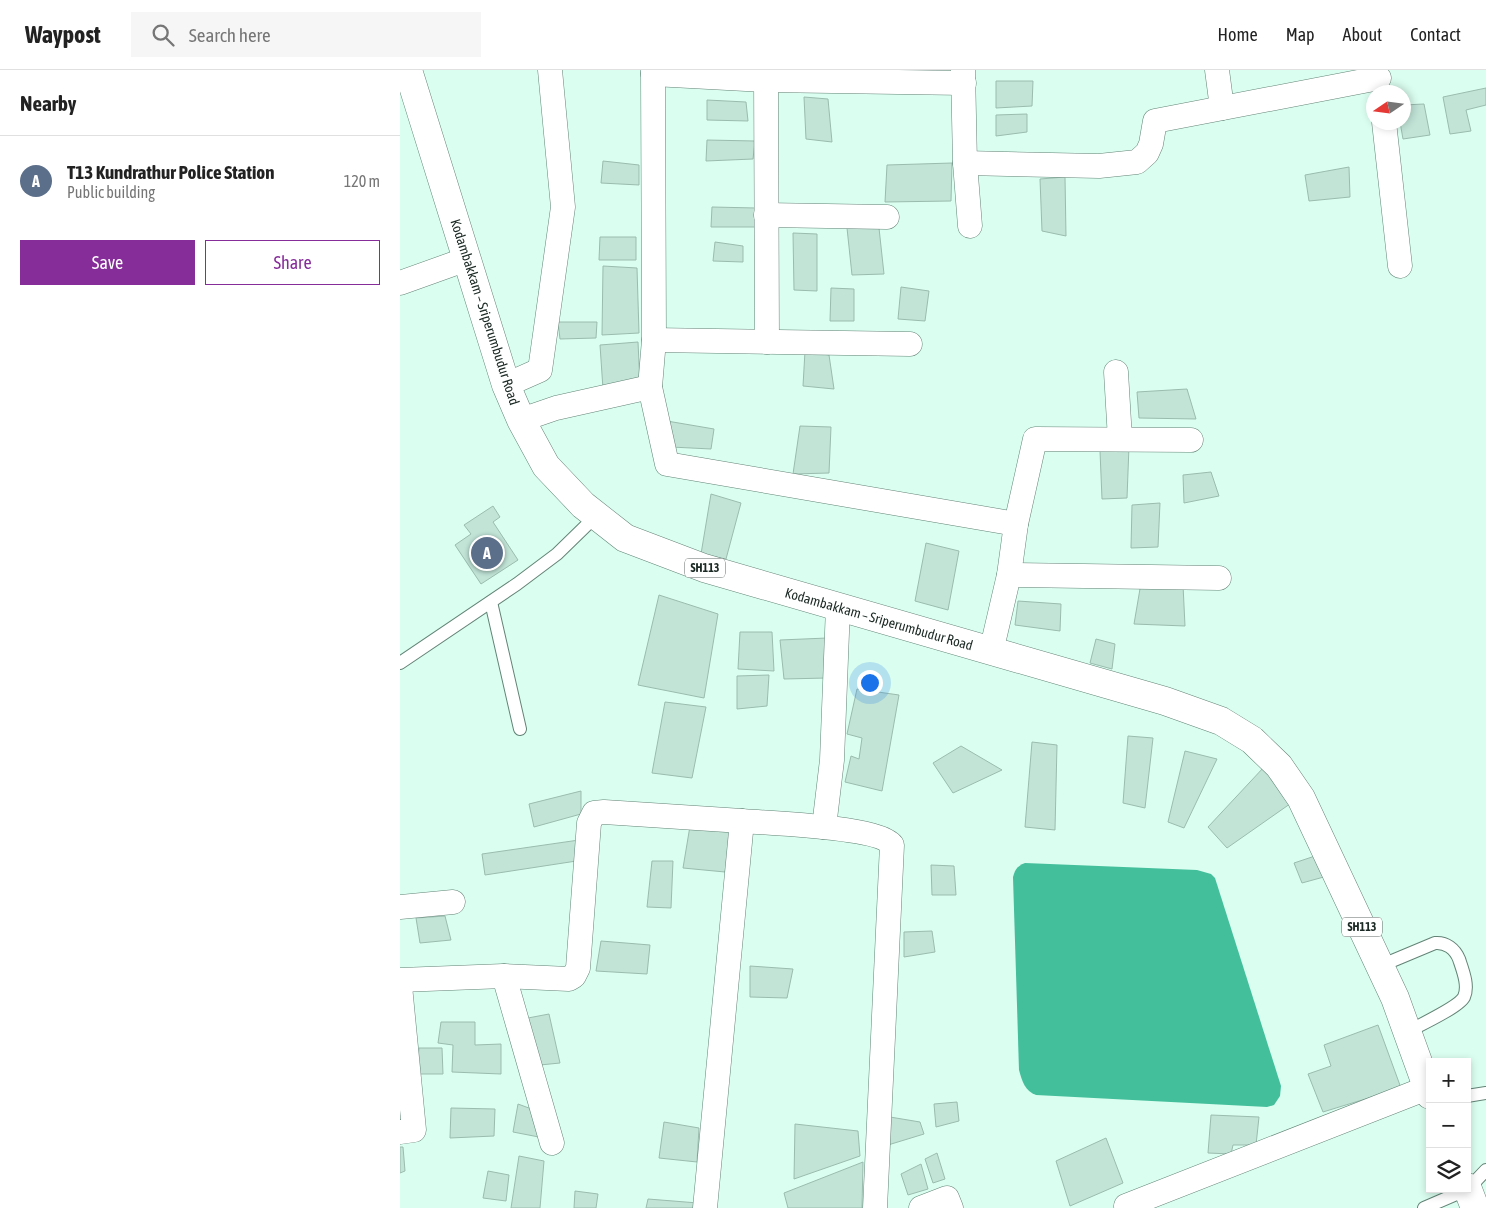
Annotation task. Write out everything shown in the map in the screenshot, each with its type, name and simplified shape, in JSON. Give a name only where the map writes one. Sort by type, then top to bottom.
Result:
[{"type":"main road","name":"Kodambakkam – Sriperumbudur Road","points":[[408,70],[506,385],[521,420],[546,466],[583,505],[625,538],[704,568],[1165,701],[1221,721],[1252,740],[1279,766],[1301,798],[1395,998],[1426,1086]]},
{"type":"street","points":[[506,385],[540,370],[563,207],[550,70]]},
{"type":"street","points":[[1217,70],[1222,108]]},
{"type":"street","points":[[970,226],[965,164],[963,77],[653,72],[654,340],[650,387],[666,464],[1016,524]]},
{"type":"street","points":[[766,75],[766,342]]},
{"type":"street","points":[[965,164],[1099,166],[1137,162],[1147,153],[1151,144],[1154,121],[1380,80]]},
{"type":"street","points":[[1385,130],[1400,266]]},
{"type":"street","points":[[766,215],[887,217]]},
{"type":"street","points":[[400,282],[467,259]]},
{"type":"street","points":[[654,340],[910,344]]},
{"type":"street","points":[[1116,372],[1120,440]]},
{"type":"street","points":[[521,420],[556,408],[650,387]]},
{"type":"street","points":[[990,652],[1008,575],[1016,524],[1036,439],[1192,440]]},
{"type":"street","points":[[1008,575],[1219,578]]},
{"type":"street","points":[[824,827],[832,760],[838,607]]},
{"type":"street","points":[[400,980],[504,976],[569,979],[574,976],[578,968],[589,823],[594,813],[604,812],[824,827],[889,840],[892,844],[875,1208]]},
{"type":"street","points":[[705,1208],[742,821]]},
{"type":"street","points":[[400,907],[453,902]]},
{"type":"street","points":[[504,976],[552,1143]]},
{"type":"street","points":[[400,986],[414,1130],[400,1132]]},
{"type":"street","points":[[1126,1206],[1426,1093]]},
{"type":"street","points":[[921,1208],[947,1198],[951,1208]]},
{"type":"lane","points":[[400,663],[491,602],[557,554],[596,516]]},
{"type":"lane","points":[[491,602],[520,729]]},
{"type":"lane","points":[[1380,966],[1435,943],[1444,944],[1458,956],[1466,987],[1463,998],[1456,1005],[1407,1032]]},
{"type":"lane","points":[[1471,1095],[1486,1093]]},
{"type":"lane","points":[[1424,1208],[1474,1188]]},
{"type":"shaded area","points":[[1025,863],[1197,870],[1211,874],[1215,878],[1281,1086],[1280,1096],[1274,1105],[1267,1107],[1036,1095],[1029,1091],[1023,1082],[1019,1070],[1013,877],[1017,868]]},
{"type":"building","points":[[996,81],[1033,81],[1032,106],[996,108]]},
{"type":"building","points":[[1486,88],[1486,105],[1466,110],[1471,131],[1450,134],[1443,97]]},
{"type":"building","points":[[804,97],[828,99],[832,142],[806,139]]},
{"type":"building","points":[[707,100],[746,102],[748,121],[707,120]]},
{"type":"building","points":[[1424,104],[1430,135],[1403,139],[1401,130],[1411,130],[1411,105]]},
{"type":"building","points":[[1027,114],[1027,132],[996,136],[996,115]]},
{"type":"building","points":[[707,140],[755,141],[753,159],[706,161]]},
{"type":"building","points":[[603,161],[639,165],[639,185],[601,183]]},
{"type":"building","points":[[952,163],[951,201],[885,202],[887,165]]},
{"type":"building","points":[[1349,167],[1350,197],[1309,201],[1305,175]]},
{"type":"building","points":[[1065,177],[1066,236],[1042,231],[1040,179]]},
{"type":"building","points":[[712,207],[756,208],[757,227],[711,227]]},
{"type":"building","points":[[847,228],[879,228],[884,274],[852,275]]},
{"type":"building","points":[[793,233],[817,234],[817,291],[794,290]]},
{"type":"building","points":[[600,237],[636,237],[636,260],[599,260]]},
{"type":"building","points":[[715,242],[743,246],[743,262],[713,261]]},
{"type":"building","points":[[603,266],[637,268],[639,333],[602,335]]},
{"type":"building","points":[[901,287],[929,291],[925,321],[898,319]]},
{"type":"building","points":[[831,288],[854,289],[854,321],[830,321]]},
{"type":"building","points":[[558,322],[597,322],[596,338],[560,339]]},
{"type":"building","points":[[638,342],[640,385],[603,389],[600,345]]},
{"type":"building","points":[[805,351],[829,355],[834,389],[803,386]]},
{"type":"building","points":[[1187,389],[1196,419],[1139,418],[1137,392]]},
{"type":"building","points":[[667,421],[714,429],[711,449],[671,447]]},
{"type":"building","points":[[800,426],[831,427],[829,473],[793,474]]},
{"type":"building","points":[[1129,446],[1127,498],[1102,499],[1100,451]]},
{"type":"building","points":[[1211,472],[1219,496],[1184,503],[1183,475]]},
{"type":"building","points":[[711,494],[741,503],[726,559],[701,554]]},
{"type":"building","points":[[1160,503],[1158,547],[1131,548],[1132,505]]},
{"type":"building","points":[[493,506],[500,517],[493,522],[518,560],[481,584],[455,545],[471,534],[464,525]]},
{"type":"building","points":[[926,543],[959,551],[948,610],[915,601]]},
{"type":"building","points":[[1141,583],[1183,585],[1185,626],[1134,624]]},
{"type":"building","points":[[659,595],[718,614],[704,698],[638,685]]},
{"type":"building","points":[[1018,601],[1061,604],[1060,631],[1015,625]]},
{"type":"building","points":[[740,632],[772,632],[774,671],[738,669]]},
{"type":"building","points":[[827,638],[827,678],[784,679],[780,640]]},
{"type":"building","points":[[1096,639],[1115,644],[1112,669],[1090,663]]},
{"type":"building","points":[[769,675],[767,706],[737,709],[737,676]]},
{"type":"building","points":[[857,689],[899,695],[882,791],[845,782],[851,756],[859,759],[862,738],[847,734]]},
{"type":"building","points":[[665,702],[706,707],[692,778],[652,773]]},
{"type":"building","points":[[1128,736],[1153,738],[1145,808],[1123,803]]},
{"type":"building","points":[[1032,742],[1057,745],[1055,830],[1025,827]]},
{"type":"building","points":[[961,746],[1002,770],[953,793],[933,763]]},
{"type":"building","points":[[1185,751],[1217,759],[1184,828],[1168,822]]},
{"type":"building","points":[[1264,767],[1297,799],[1227,848],[1208,827]]},
{"type":"building","points":[[581,791],[581,814],[534,827],[529,804]]},
{"type":"building","points":[[690,826],[734,830],[725,872],[683,868]]},
{"type":"building","points":[[579,840],[583,860],[485,875],[482,854]]},
{"type":"building","points":[[1324,853],[1331,875],[1302,883],[1294,863]]},
{"type":"building","points":[[652,861],[673,861],[671,908],[647,907]]},
{"type":"building","points":[[931,865],[954,866],[956,895],[932,895]]},
{"type":"building","points":[[445,916],[451,940],[420,943],[416,918]]},
{"type":"building","points":[[932,931],[935,952],[904,957],[904,932]]},
{"type":"building","points":[[601,941],[650,945],[647,974],[596,971]]},
{"type":"building","points":[[750,966],[793,969],[787,998],[750,997]]},
{"type":"building","points":[[549,1014],[560,1063],[540,1065],[528,1018]]},
{"type":"building","points":[[441,1022],[475,1022],[475,1045],[501,1044],[501,1074],[452,1072],[453,1045],[438,1043]]},
{"type":"building","points":[[1378,1025],[1401,1088],[1323,1112],[1308,1074],[1331,1066],[1324,1045]]},
{"type":"building","points":[[419,1048],[442,1048],[443,1074],[417,1074]]},
{"type":"building","points":[[957,1102],[959,1121],[936,1127],[934,1104]]},
{"type":"building","points":[[518,1104],[537,1111],[544,1138],[513,1132]]},
{"type":"building","points":[[451,1108],[495,1109],[494,1136],[450,1138]]},
{"type":"building","points":[[1211,1115],[1259,1117],[1256,1145],[1233,1145],[1231,1154],[1208,1153]]},
{"type":"building","points":[[890,1117],[920,1122],[924,1134],[888,1145]]},
{"type":"building","points":[[664,1122],[699,1128],[697,1162],[659,1158]]},
{"type":"building","points":[[795,1124],[858,1131],[860,1156],[794,1179]]},
{"type":"building","points":[[1106,1138],[1123,1183],[1070,1206],[1056,1161]]},
{"type":"building","points":[[400,1147],[403,1147],[405,1171],[400,1173]]},
{"type":"building","points":[[937,1153],[945,1179],[933,1183],[925,1159]]},
{"type":"building","points":[[519,1156],[544,1161],[540,1208],[511,1208]]},
{"type":"building","points":[[863,1162],[862,1208],[788,1208],[784,1193]]},
{"type":"building","points":[[921,1164],[928,1189],[908,1195],[901,1174]]},
{"type":"building","points":[[488,1171],[509,1175],[506,1201],[483,1198]]},
{"type":"building","points":[[575,1191],[598,1194],[596,1208],[574,1208]]},
{"type":"building","points":[[648,1199],[698,1203],[698,1208],[646,1208]]},
{"type":"place","name":"T13 Kundrathur Police Station","points":[[487,553]]}]
